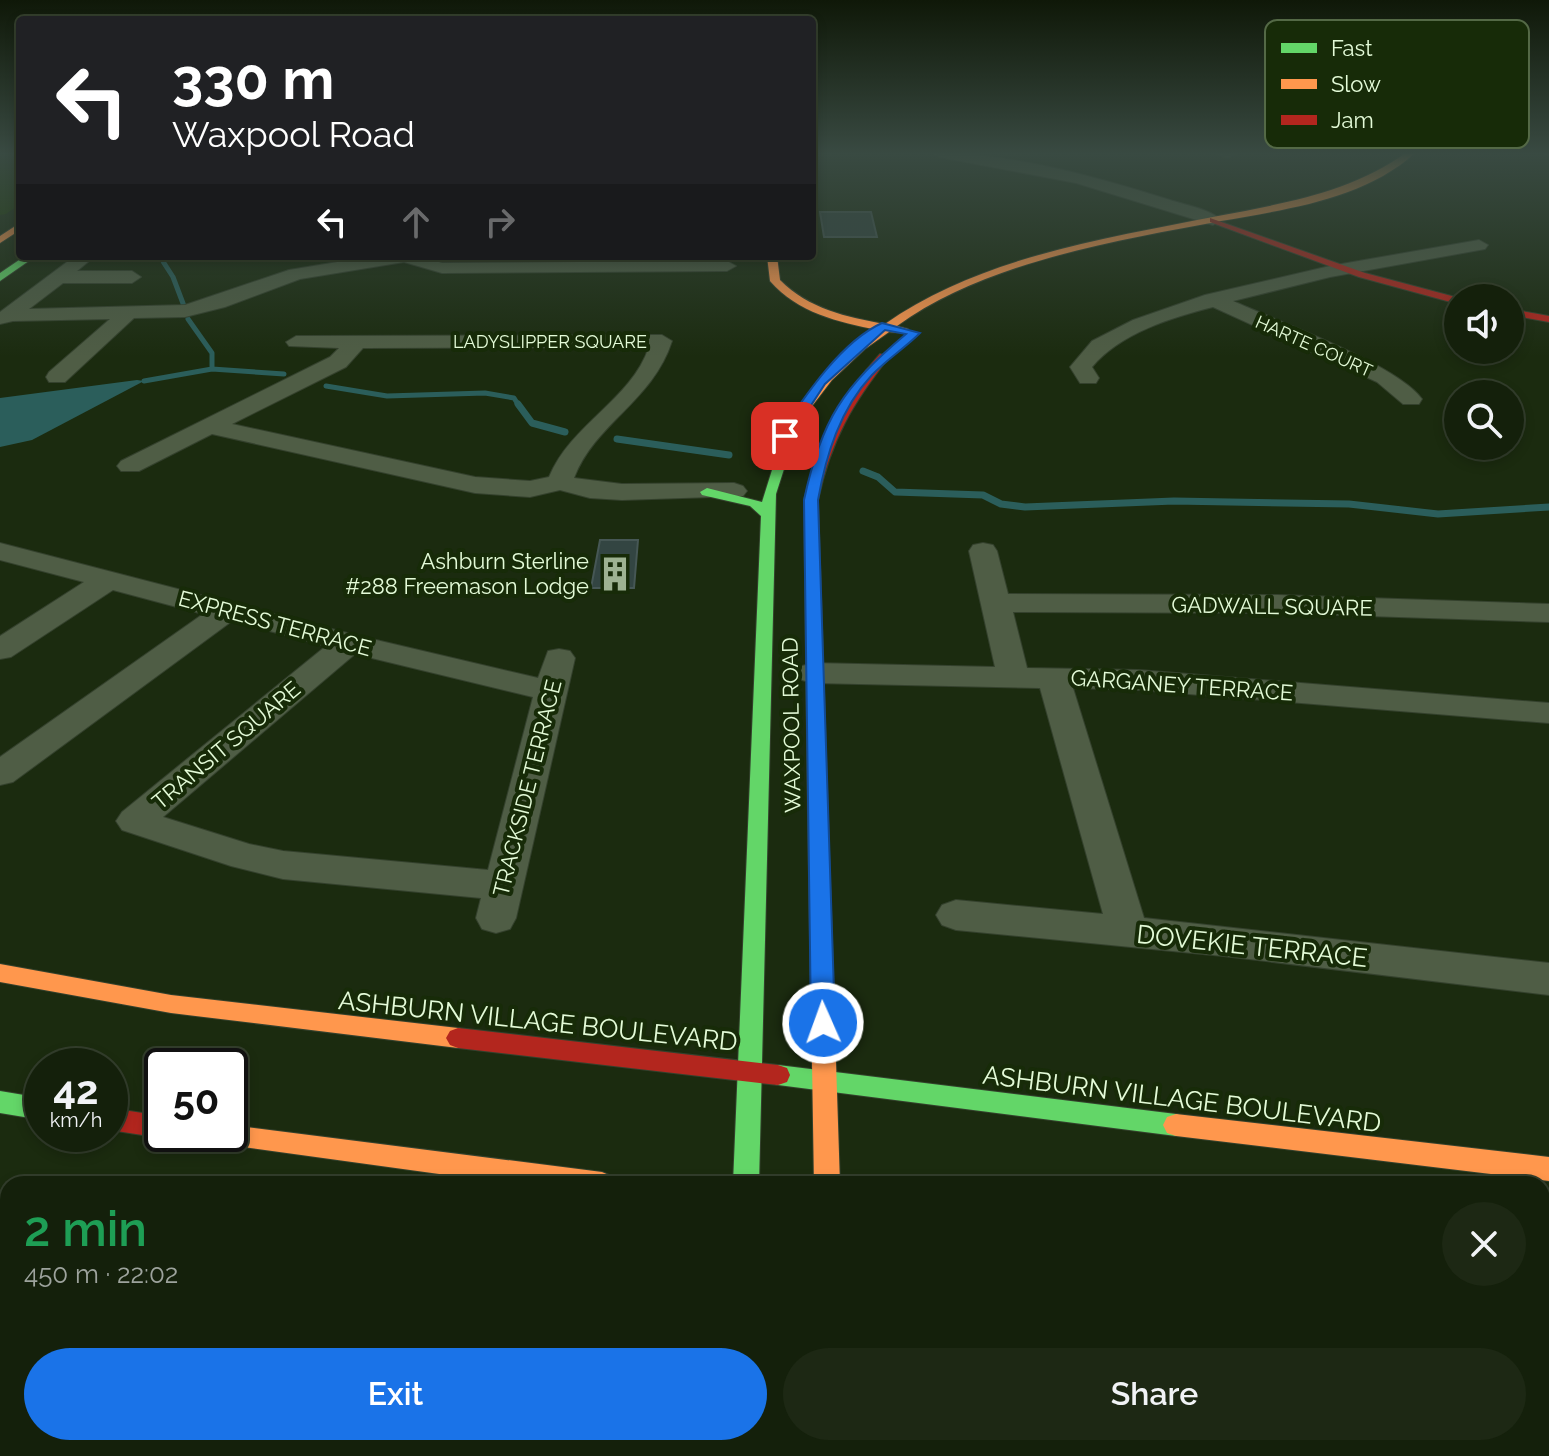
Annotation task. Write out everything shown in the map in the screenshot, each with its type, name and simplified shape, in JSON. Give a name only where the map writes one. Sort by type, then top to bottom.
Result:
[{"type":"main road","name":"WAXPOOL ROAD","points":[[746,1176],[749,1071],[780,506],[775,463],[785,436],[807,400],[843,358],[882,327],[961,288],[1020,266],[1074,250],[1209,221]]},
{"type":"main road","points":[[1215,221],[1345,269],[1444,297]]},
{"type":"main road","name":"WAXPOOL ROAD","points":[[827,1176],[810,533],[814,476],[839,411],[869,371],[914,333],[970,302],[1044,272],[1096,257],[1265,221]]},
{"type":"main road","points":[[0,278],[25,260]]},
{"type":"main road","points":[[773,260],[776,282],[795,300],[838,316],[914,333]]},
{"type":"main road","points":[[1524,315],[1549,319]]},
{"type":"main road","points":[[780,506],[810,533]]},
{"type":"main road","name":"ASHBURN VILLAGE BOULEVARD","points":[[0,973],[83,992],[149,1002],[749,1071],[1010,1106],[1549,1169]]},
{"type":"main road","points":[[0,1102],[24,1106]]},
{"type":"main road","points":[[248,1138],[540,1176]]},
{"type":"street","points":[[1088,378],[1081,367],[1082,360],[1110,339],[1145,322],[1212,299],[1345,269],[1479,245]]},
{"type":"street","points":[[4,318],[81,260]]},
{"type":"street","points":[[285,260],[296,274]]},
{"type":"street","points":[[4,318],[168,313],[203,307],[296,274],[382,260]]},
{"type":"street","points":[[414,260],[442,268],[658,261],[727,266]]},
{"type":"street","points":[[58,277],[132,277]]},
{"type":"street","name":"HARTE COURT","points":[[1212,299],[1385,377],[1411,399]]},
{"type":"street","points":[[57,377],[127,314]]},
{"type":"street","name":"LADYSLIPPER SQUARE","points":[[296,342],[662,341],[653,366],[571,456],[560,482]]},
{"type":"street","points":[[130,466],[338,362],[357,342]]},
{"type":"street","points":[[211,427],[475,485],[530,489],[560,482],[590,490],[707,492],[780,506]]},
{"type":"street","name":"EXPRESS TERRACE","points":[[0,551],[349,643],[555,675]]},
{"type":"street","points":[[983,551],[1013,676]]},
{"type":"street","points":[[0,650],[109,579]]},
{"type":"street","name":"GADWALL SQUARE","points":[[995,603],[1278,604],[1549,613]]},
{"type":"street","points":[[0,774],[228,610]]},
{"type":"street","name":"TRANSIT SQUARE","points":[[349,643],[135,821],[245,857],[500,902]]},
{"type":"street","name":"GARGANEY TERRACE","points":[[813,673],[1139,680],[1549,713]]},
{"type":"street","name":"TRACKSIDE TERRACE","points":[[500,902],[555,675]]},
{"type":"street","points":[[1053,677],[1128,932]]},
{"type":"street","name":"DOVEKIE TERRACE","points":[[956,915],[1549,979]]},
{"type":"water","points":[[144,381],[32,440],[0,447],[0,398]]},
{"type":"building","points":[[821,221],[873,221],[877,237],[824,237]]},
{"type":"building","name":"Ashburn Sterline #288 Freemason Lodge","points":[[600,540],[638,540],[634,588],[591,588]]},
{"type":"waterway","points":[[162,260],[165,265]]},
{"type":"waterway","points":[[164,263],[184,306]]},
{"type":"waterway","points":[[188,319],[212,353],[212,369]]},
{"type":"waterway","points":[[144,381],[212,369]]},
{"type":"waterway","points":[[212,369],[284,374]]},
{"type":"waterway","points":[[326,386],[387,396],[485,393],[514,398],[519,406]]},
{"type":"waterway","points":[[518,404],[532,423],[565,432]]},
{"type":"waterway","points":[[617,439],[729,455]]},
{"type":"waterway","points":[[863,471],[878,477],[895,492],[983,495],[1001,504],[1025,507],[1174,501],[1349,504],[1438,514],[1549,507]]},
{"type":"traffic: fast","points":[[0,278],[25,260]]},
{"type":"traffic: fast","points":[[746,1176],[769,494],[787,441]]},
{"type":"traffic: fast","points":[[707,492],[755,503],[768,515]]},
{"type":"traffic: fast","points":[[778,1075],[1176,1125]]},
{"type":"traffic: fast","points":[[0,1102],[24,1106]]},
{"type":"traffic: slow","points":[[787,441],[808,402],[838,367],[900,319],[941,296],[1030,262],[1207,221]]},
{"type":"traffic: slow","points":[[0,240],[16,229]]},
{"type":"traffic: slow","points":[[772,260],[775,281],[801,303],[834,316],[904,331]]},
{"type":"traffic: slow","points":[[818,818],[827,1176]]},
{"type":"traffic: slow","points":[[0,973],[171,1004],[458,1038]]},
{"type":"traffic: slow","points":[[1176,1125],[1549,1169]]},
{"type":"traffic: slow","points":[[248,1138],[540,1176]]},
{"type":"traffic: jam","points":[[1216,221],[1362,275],[1444,297]]},
{"type":"traffic: jam","points":[[1524,315],[1549,319]]},
{"type":"traffic: jam","points":[[818,818],[811,500],[821,459],[837,422],[857,388],[884,356]]},
{"type":"traffic: jam","points":[[458,1038],[778,1075]]},
{"type":"traffic: jam","points":[[128,1122],[144,1124]]},
{"type":"place","name":"Ashburn Sterline #288 Freemason Lodge","points":[[615,574]]},
{"type":"route","points":[[785,436],[820,382],[863,342],[882,327],[914,333],[869,371],[846,399],[828,433],[814,476],[810,514],[823,1023]]}]
